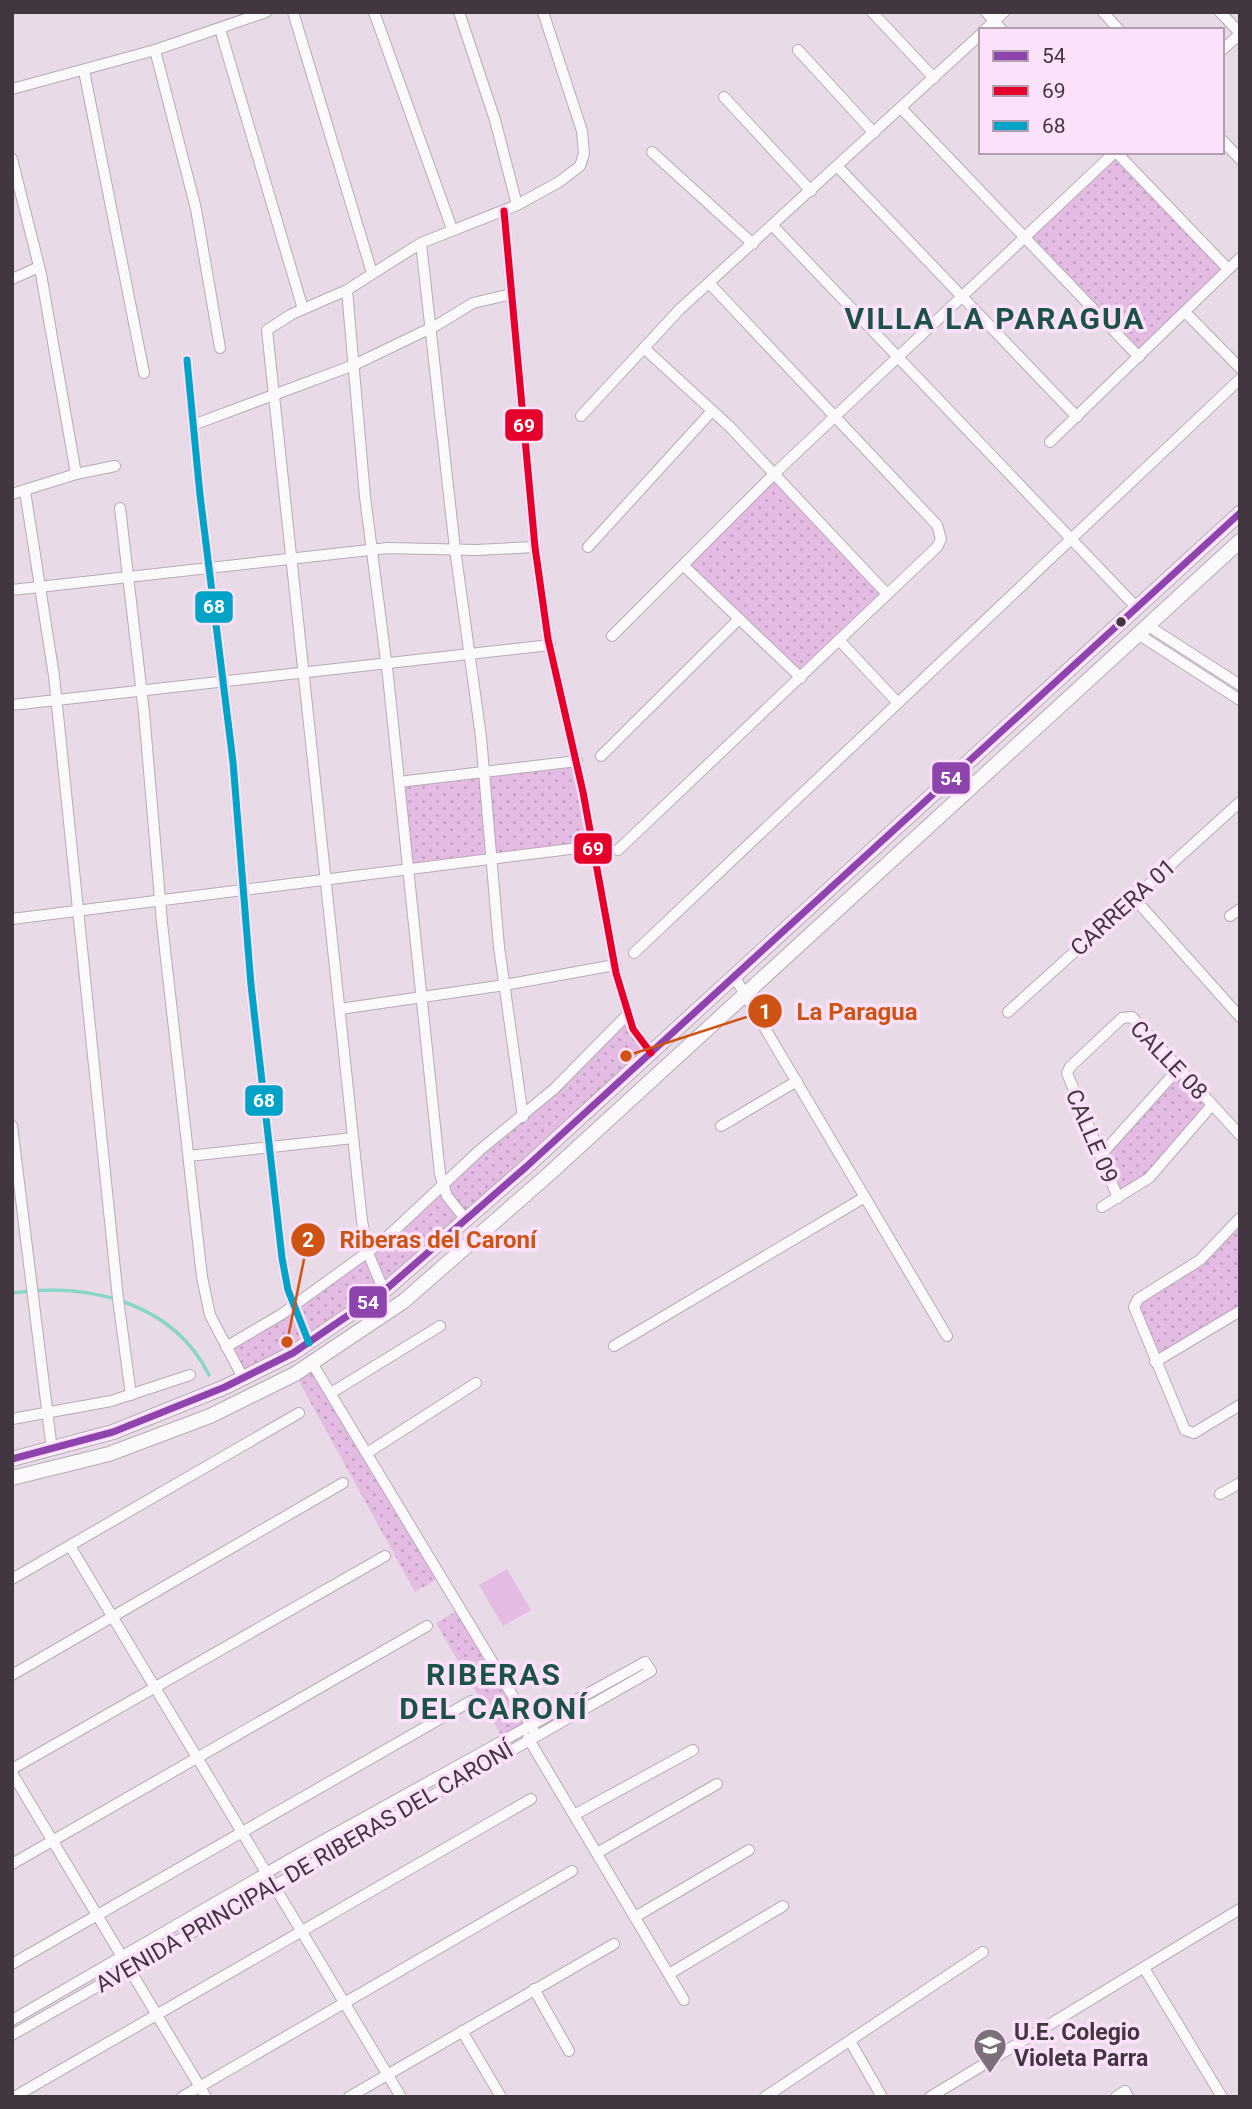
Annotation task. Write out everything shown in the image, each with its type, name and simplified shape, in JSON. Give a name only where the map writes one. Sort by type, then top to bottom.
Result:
[{"type":"street","points":[[12,89],[155,50],[266,12]]},
{"type":"street","points":[[293,12],[372,273]]},
{"type":"street","points":[[374,12],[452,229]]},
{"type":"street","points":[[458,12],[495,120],[517,205]]},
{"type":"street","points":[[384,1291],[368,1254],[353,1138],[306,673],[267,330],[303,309],[347,290],[421,243],[517,205],[580,166],[584,154],[575,104],[543,12]]},
{"type":"street","points":[[872,12],[934,78]]},
{"type":"street","points":[[994,21],[1004,12]]},
{"type":"street","points":[[1103,12],[1117,28]]},
{"type":"street","points":[[1220,12],[1240,33],[1224,48]]},
{"type":"street","points":[[220,29],[303,309]]},
{"type":"street","points":[[581,416],[709,283],[979,36]]},
{"type":"street","points":[[155,50],[196,209],[220,348]]},
{"type":"street","points":[[797,50],[874,133]]},
{"type":"street","points":[[84,71],[144,373]]},
{"type":"street","points":[[724,97],[811,191]]},
{"type":"street","points":[[901,108],[1139,357]]},
{"type":"street","points":[[1224,142],[1240,159]]},
{"type":"street","points":[[652,152],[753,244]]},
{"type":"street","points":[[612,636],[774,474],[1114,154]]},
{"type":"street","points":[[1118,154],[1228,269]]},
{"type":"street","points":[[12,159],[39,267],[76,474]]},
{"type":"street","points":[[838,167],[1077,417]]},
{"type":"street","points":[[504,211],[535,547],[550,645],[577,761],[615,965],[628,1014],[638,1038],[650,1053]]},
{"type":"street","points":[[773,226],[1137,608]]},
{"type":"street","points":[[421,243],[455,549],[484,774],[490,859],[523,1116]]},
{"type":"street","points":[[1050,442],[1240,258]]},
{"type":"street","points":[[12,279],[39,267]]},
{"type":"street","points":[[618,850],[801,678],[937,547],[941,539],[940,530],[837,416],[709,283]]},
{"type":"street","points":[[347,290],[359,441],[386,664],[442,1186],[466,1220]]},
{"type":"street","points":[[193,425],[354,365],[429,329],[473,303],[512,294]]},
{"type":"street","points":[[1185,312],[1240,368]]},
{"type":"street","points":[[644,348],[712,411],[887,594]]},
{"type":"street","points":[[187,360],[282,1258],[294,1306],[309,1343]]},
{"type":"street","points":[[634,953],[1240,379]]},
{"type":"street","points":[[588,547],[712,411]]},
{"type":"street","points":[[12,494],[76,474],[115,466]]},
{"type":"street","points":[[25,491],[42,588],[57,701],[131,1395]]},
{"type":"street","points":[[120,508],[142,691],[160,901],[206,1299],[210,1315],[243,1378]]},
{"type":"street","points":[[12,1459],[52,1450],[149,1419],[243,1378],[309,1343],[384,1291],[650,1053],[1240,513]]},
{"type":"street","points":[[12,1478],[82,1462],[174,1430],[269,1388],[312,1363],[424,1285],[1240,541]]},
{"type":"street","points":[[12,590],[372,550],[410,547],[535,547]]},
{"type":"street","points":[[684,566],[801,678]]},
{"type":"street","points":[[600,756],[739,619]]},
{"type":"street","points":[[1143,630],[1240,685]]},
{"type":"street","points":[[1143,630],[1240,700]]},
{"type":"street","points":[[839,640],[897,702]]},
{"type":"street","points":[[12,705],[550,645]]},
{"type":"street","points":[[398,782],[577,761]]},
{"type":"street","name":"CARRERA 01","points":[[1008,1012],[1240,802]]},
{"type":"street","points":[[12,919],[594,846]]},
{"type":"street","points":[[1133,897],[1240,1017]]},
{"type":"street","points":[[340,1009],[505,985],[615,965]]},
{"type":"street","points":[[734,976],[947,1336]]},
{"type":"street","points":[[226,1347],[294,1306],[368,1254],[480,1150],[523,1116],[628,1014]]},
{"type":"street","name":"CALLE 08","points":[[1067,1073],[1070,1067],[1126,1016],[1132,1017],[1240,1135]]},
{"type":"street","points":[[1100,1157],[1179,1068]]},
{"type":"street","name":"CALLE 09","points":[[1067,1073],[1118,1198]]},
{"type":"street","points":[[721,1126],[797,1081]]},
{"type":"street","points":[[1102,1207],[1149,1178],[1212,1105]]},
{"type":"street","points":[[12,1126],[17,1203],[52,1450]]},
{"type":"street","points":[[189,1156],[353,1138]]},
{"type":"street","points":[[614,1346],[865,1197]]},
{"type":"street","points":[[1240,1218],[1200,1260],[1138,1299],[1134,1311],[1185,1430],[1194,1433],[1240,1405]]},
{"type":"street","points":[[1155,1362],[1240,1311]]},
{"type":"street","points":[[331,1393],[440,1326]]},
{"type":"street","points":[[312,1363],[532,1732],[574,1815],[684,2000]]},
{"type":"street","points":[[12,1419],[131,1395],[190,1374]]},
{"type":"street","points":[[367,1453],[476,1382]]},
{"type":"street","points":[[12,1579],[299,1413]]},
{"type":"street","points":[[12,1675],[343,1483]]},
{"type":"street","points":[[1220,1494],[1240,1483]]},
{"type":"street","points":[[70,1546],[401,2097]]},
{"type":"street","points":[[206,2097],[12,1771],[385,1556]]},
{"type":"street","points":[[12,1864],[427,1626]]},
{"type":"street","name":"AVENIDA PRINCIPAL DE RIBERAS DEL CARONÍ","points":[[12,2020],[268,1872],[532,1732],[651,1671],[645,1662],[532,1732],[12,2035]]},
{"type":"street","points":[[12,1964],[471,1701]]},
{"type":"street","points":[[574,1815],[693,1750]]},
{"type":"street","points":[[597,1853],[717,1783]]},
{"type":"street","points":[[14,2097],[531,1799]]},
{"type":"street","points":[[635,1917],[750,1850]]},
{"type":"street","points":[[182,2097],[572,1871]]},
{"type":"street","points":[[669,1973],[783,1906]]},
{"type":"street","points":[[930,2097],[1239,1911]]},
{"type":"street","points":[[349,2097],[614,1944]]},
{"type":"street","points":[[765,2097],[983,1952]]},
{"type":"street","points":[[1144,1968],[1222,2097]]},
{"type":"street","points":[[534,1989],[569,2051]]},
{"type":"street","points":[[462,2031],[501,2097]]},
{"type":"street","points":[[850,2041],[882,2097]]},
{"type":"street","points":[[1116,2097],[1125,2091],[1128,2097]]},
{"type":"shaded area","points":[[1113,154],[1117,154],[1228,269],[1139,357],[1024,239]]},
{"type":"shaded area","points":[[774,474],[887,594],[801,678],[684,566]]},
{"type":"shaded area","points":[[577,761],[594,846],[408,869],[399,782]]},
{"type":"shaded area","points":[[628,1014],[651,1053],[412,1269],[243,1378],[226,1347],[383,1241]]},
{"type":"shaded area","points":[[1179,1068],[1212,1105],[1160,1165],[1118,1198],[1100,1157]]},
{"type":"shaded area","points":[[1240,1218],[1240,1311],[1155,1362],[1136,1303],[1178,1276]]},
{"type":"shaded area","points":[[312,1363],[442,1576],[415,1592],[295,1374]]},
{"type":"shaded area","points":[[507,1569],[531,1610],[503,1626],[479,1585]]},
{"type":"shaded area","points":[[462,1608],[531,1725],[504,1740],[436,1623]]},
{"type":"waterway","points":[[12,1293],[70,1291],[125,1302],[151,1314],[174,1330],[193,1350],[209,1375]]},
{"type":"transit line","name":"69","points":[[504,211],[535,547],[548,639],[583,792],[616,973],[633,1029],[651,1053]]},
{"type":"transit line","name":"68","points":[[187,360],[200,495],[233,762],[251,985],[282,1258],[288,1290],[309,1343]]},
{"type":"transit line","name":"54","points":[[12,1459],[113,1432],[225,1387],[293,1353],[384,1291],[526,1167],[1240,513]]},
{"type":"place","name":"La Paragua","points":[[626,1056]]},
{"type":"place","name":"Riberas del Caroní","points":[[287,1342]]},
{"type":"place","name":"U.E. Colegio Violeta Parra","points":[[990,2075]]},
{"type":"district","name":"VILLA LA PARAGUA","points":[[995,319]]},
{"type":"district","name":"RIBERAS DEL CARONÍ","points":[[494,1692]]}]
